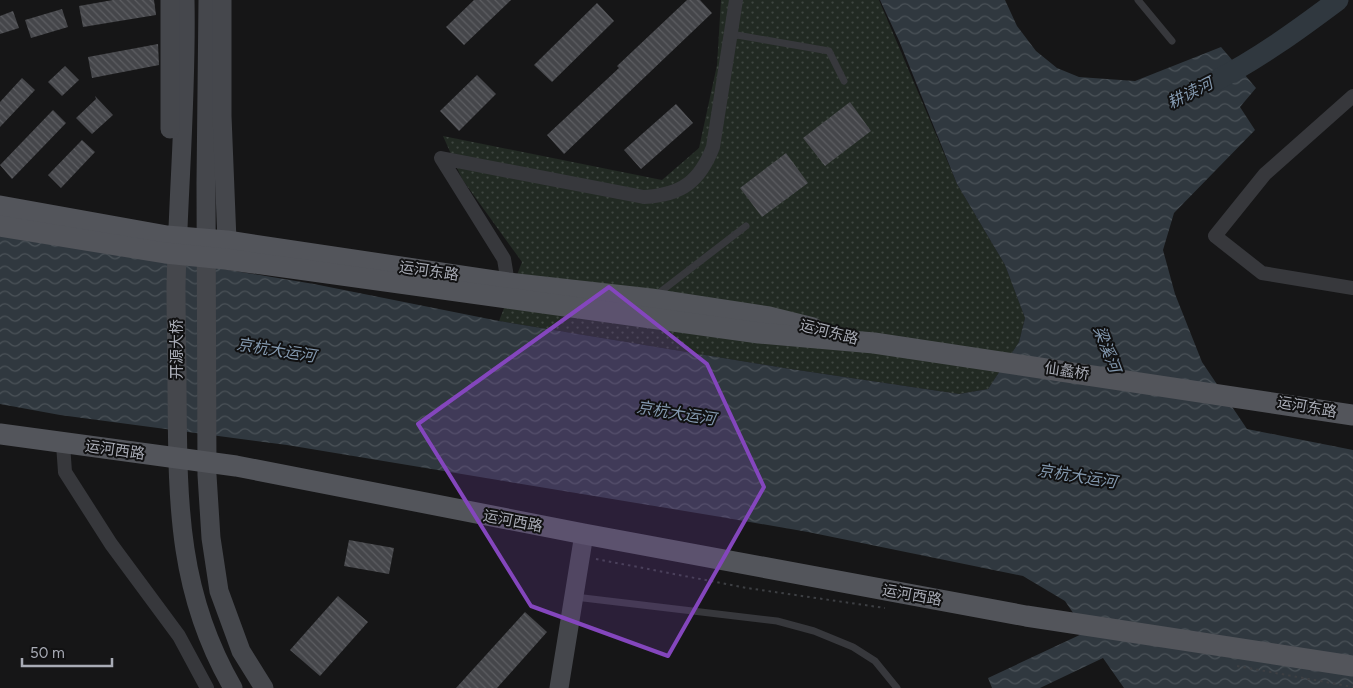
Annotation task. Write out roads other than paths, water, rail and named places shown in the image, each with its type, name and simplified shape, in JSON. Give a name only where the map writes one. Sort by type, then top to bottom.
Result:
[{"type":"main road","points":[[167,236],[171,105],[170,0]]},
{"type":"main road","name":"开源大桥","points":[[185,0],[182,146],[176,287],[180,518],[187,572],[198,612],[221,667],[233,688]]},
{"type":"main road","points":[[208,0],[207,427],[211,538],[219,591],[242,651],[264,688]]},
{"type":"main road","points":[[222,0],[222,116],[227,241]]},
{"type":"main road","name":"运河东路","points":[[0,206],[167,236],[227,241],[508,283],[651,299],[769,317],[874,343]]},
{"type":"main road","name":"运河东路","points":[[0,226],[164,253],[225,259],[749,332],[874,343]]},
{"type":"main road","name":"仙蠡桥","points":[[874,343],[1260,399]]},
{"type":"main road","name":"运河东路","points":[[1260,399],[1353,415]]},
{"type":"main road","name":"运河西路","points":[[0,434],[236,466],[584,534],[1026,616],[1353,666]]},
{"type":"main road","points":[[559,688],[584,534]]},
{"type":"street","points":[[508,283],[504,259],[440,158],[644,196],[663,196],[681,189],[706,166],[713,147],[736,0]]},
{"type":"street","points":[[1353,96],[1265,174],[1215,236],[1262,273],[1353,288]]},
{"type":"street","points":[[63,444],[65,472],[111,544],[179,636],[207,688]]},
{"type":"lane","points":[[1138,0],[1172,42]]},
{"type":"lane","points":[[731,34],[829,51],[844,81]]},
{"type":"lane","points":[[651,299],[746,226]]},
{"type":"lane","points":[[574,596],[777,620],[804,628],[853,647],[876,661],[897,688]]},
{"type":"water","points":[[880,0],[1005,0],[1017,26],[1036,51],[1057,68],[1079,77],[1135,81],[1221,47],[1256,88],[1240,107],[1255,130],[1174,213],[1163,250],[1175,294],[1202,362],[1247,429],[1353,450],[1353,688],[1124,688],[1103,658],[1040,688],[992,688],[988,678],[1086,632],[1065,601],[1023,576],[808,532],[721,517],[287,445],[60,415],[0,404],[0,232],[314,284],[499,321],[784,368],[959,394],[988,389],[1019,342],[1025,318],[1005,265],[957,184],[900,43]]},
{"type":"waterway","name":"耕读河","points":[[1213,82],[1262,54],[1338,0]]},
{"type":"water label","name":"梁溪河","points":[[1107,349]]},
{"type":"water label","name":"京杭大运河","points":[[276,350]]},
{"type":"water label","name":"京杭大运河","points":[[676,413]]},
{"type":"water label","name":"京杭大运河","points":[[1077,476]]}]
